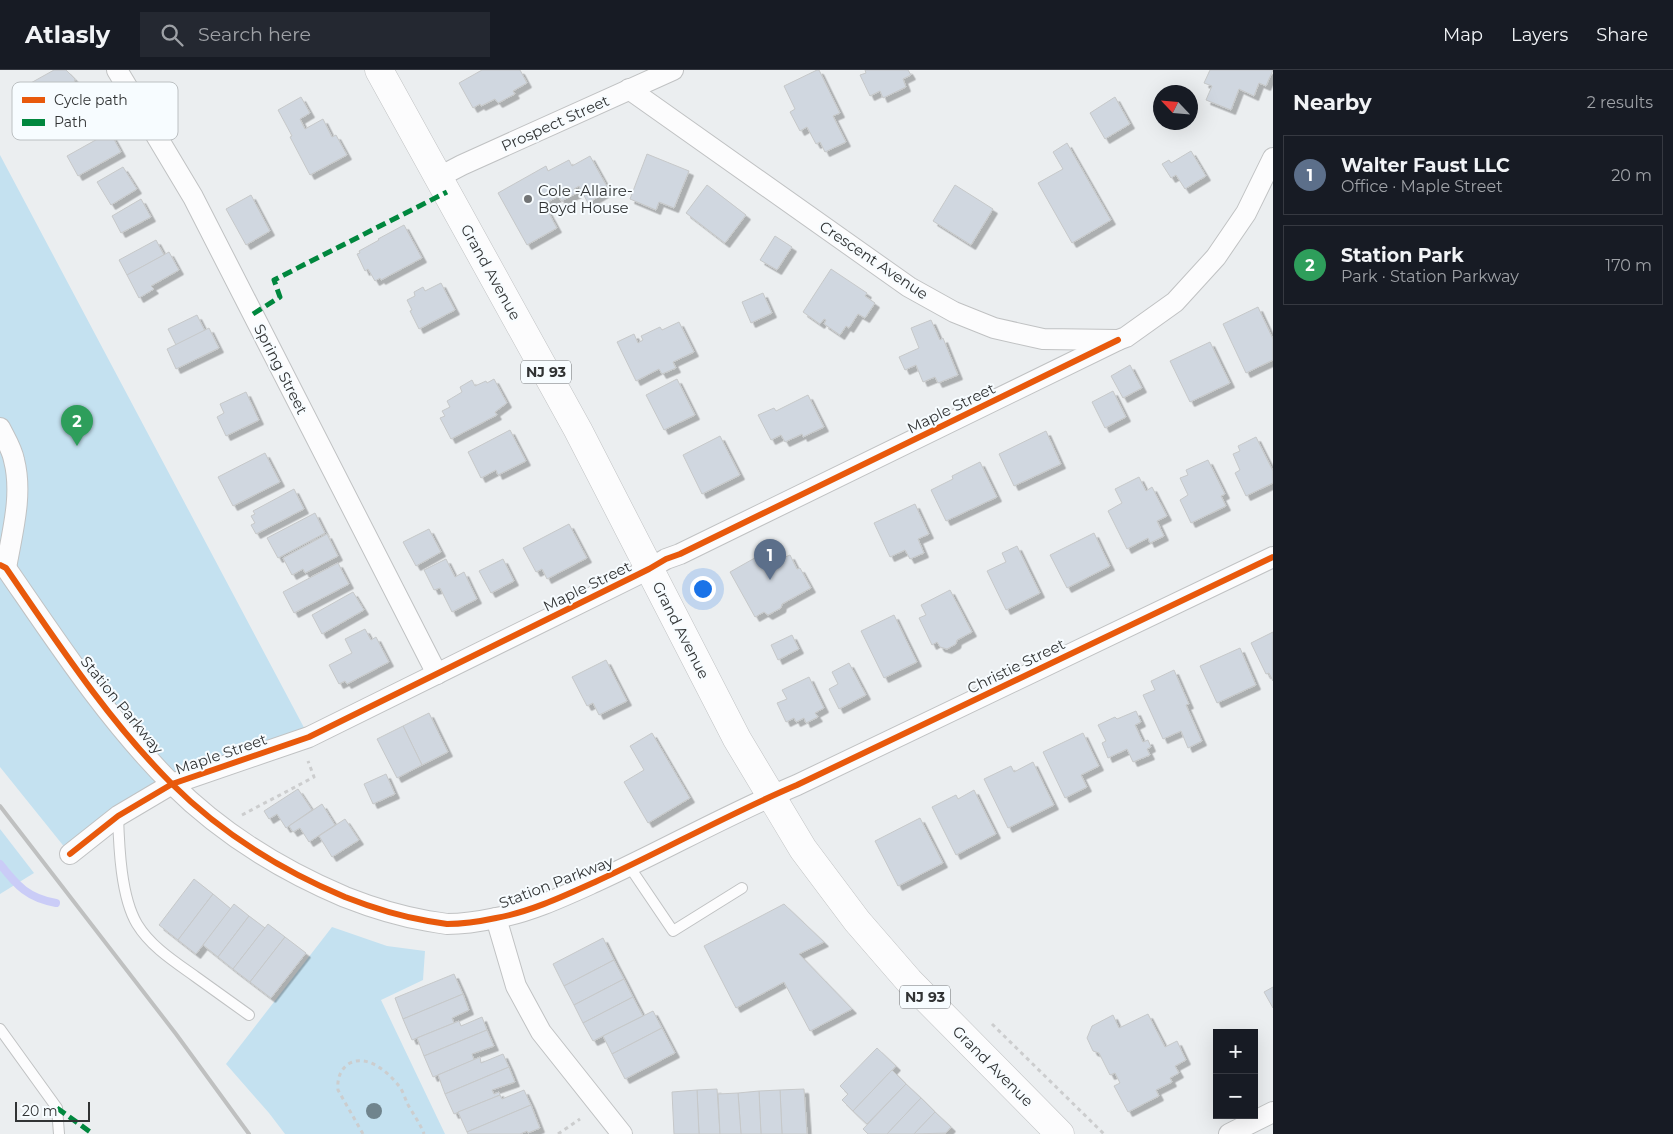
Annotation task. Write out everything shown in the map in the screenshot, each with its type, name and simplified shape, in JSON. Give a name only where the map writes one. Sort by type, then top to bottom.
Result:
[{"type":"main road","name":"Grand Avenue","points":[[379,70],[578,430],[737,739],[803,849],[863,929],[909,981],[1060,1134]]},
{"type":"street","name":"Spring Street","points":[[117,70],[124,82]]},
{"type":"street","name":"Prospect Street","points":[[439,177],[673,70]]},
{"type":"street","name":"Crescent Avenue","points":[[629,89],[909,288],[954,312],[994,328],[1043,340],[1118,340]]},
{"type":"street","name":"Spring Street","points":[[159,140],[193,197],[437,674]]},
{"type":"street","points":[[1118,340],[1126,337],[1175,302],[1216,257],[1246,213],[1273,158]]},
{"type":"street","name":"Maple Street","points":[[70,854],[118,816],[172,784],[309,737],[666,559],[689,550],[1118,340]]},
{"type":"street","name":"Station Parkway","points":[[0,428],[14,459],[17,484],[16,514],[3,567],[68,658],[114,718],[172,784],[221,826],[283,867],[322,887],[357,902],[399,916],[447,924],[496,918],[553,900],[629,866],[770,796]]},
{"type":"street","name":"Christie Street","points":[[770,796],[797,785],[1273,556]]},
{"type":"street","points":[[496,918],[516,986],[541,1032],[622,1134]]},
{"type":"street","points":[[1229,1134],[1273,1112]]},
{"type":"lane","points":[[118,816],[119,857],[124,885],[136,923],[149,940],[174,962],[249,1015]]},
{"type":"lane","points":[[629,866],[673,931],[742,888]]},
{"type":"lane","points":[[0,1029],[57,1108],[59,1134]]},
{"type":"path","points":[[221,826],[314,777],[299,740]]},
{"type":"path","points":[[989,1022],[1104,1134]]},
{"type":"path","points":[[363,1134],[338,1090],[340,1074],[346,1066],[353,1062],[371,1063],[382,1069],[392,1078],[400,1087],[424,1134]]},
{"type":"shaded area","points":[[0,155],[309,737],[172,784],[70,854],[0,767]]},
{"type":"shaded area","points":[[0,829],[34,873],[0,894]]},
{"type":"shaded area","points":[[332,927],[387,946],[425,951],[423,980],[381,1000],[445,1134],[285,1134],[226,1064]]},
{"type":"building","points":[[54,70],[66,70],[75,79],[74,82],[33,82]]},
{"type":"building","points":[[482,70],[520,70],[527,83],[513,91],[515,94],[498,103],[495,99],[473,108],[459,83]]},
{"type":"building","points":[[819,70],[840,113],[833,116],[846,142],[825,152],[820,142],[816,144],[807,127],[800,131],[790,112],[795,109],[784,86]]},
{"type":"building","points":[[865,70],[908,70],[911,75],[903,79],[906,87],[883,98],[880,91],[870,96],[860,75],[866,73]]},
{"type":"building","points":[[1210,70],[1273,70],[1266,86],[1259,83],[1254,96],[1239,89],[1231,110],[1206,100],[1212,86],[1204,83]]},
{"type":"building","points":[[301,97],[310,113],[300,119],[305,129],[323,119],[332,137],[336,135],[347,155],[310,175],[278,110]]},
{"type":"building","points":[[1115,97],[1130,124],[1105,139],[1090,113]]},
{"type":"building","points":[[96,140],[114,140],[121,152],[78,176],[67,156]]},
{"type":"building","points":[[1067,143],[1111,220],[1072,243],[1038,183],[1063,169],[1053,152]]},
{"type":"building","points":[[1191,151],[1206,176],[1185,189],[1176,175],[1171,178],[1162,164],[1169,160],[1171,163]]},
{"type":"building","points":[[647,154],[689,171],[674,208],[659,202],[656,210],[630,199]]},
{"type":"building","name":"Cole -Allaire- Boyd House","points":[[590,156],[609,190],[588,203],[579,186],[574,189],[577,193],[561,201],[559,196],[544,204],[557,228],[527,245],[498,193],[546,166],[548,171],[569,160],[572,166]]},
{"type":"building","points":[[123,167],[137,189],[111,205],[97,182]]},
{"type":"building","points":[[707,185],[746,215],[725,243],[686,213]]},
{"type":"building","points":[[955,185],[993,209],[971,245],[933,221]]},
{"type":"building","points":[[251,195],[270,231],[246,245],[226,209]]},
{"type":"building","points":[[141,199],[151,217],[121,233],[112,216]]},
{"type":"building","points":[[404,225],[422,258],[381,280],[380,278],[375,281],[368,269],[365,271],[357,254],[378,239]]},
{"type":"building","points":[[775,236],[792,247],[777,270],[760,260]]},
{"type":"building","points":[[156,240],[164,255],[127,275],[119,260]]},
{"type":"building","points":[[169,252],[179,270],[151,286],[154,289],[139,298],[127,275]]},
{"type":"building","points":[[831,269],[867,293],[865,296],[875,303],[865,318],[858,314],[849,328],[846,326],[840,335],[824,324],[826,320],[824,319],[820,324],[803,312]]},
{"type":"building","points":[[441,283],[455,310],[419,329],[407,300],[415,296],[414,292],[423,287],[425,291]]},
{"type":"building","points":[[763,293],[772,313],[751,323],[742,302]]},
{"type":"building","points":[[1258,307],[1273,339],[1273,360],[1246,373],[1223,324]]},
{"type":"building","points":[[197,315],[205,331],[176,345],[168,329]]},
{"type":"building","points":[[931,320],[940,340],[943,338],[958,375],[938,383],[935,377],[923,382],[916,365],[905,370],[899,357],[919,348],[911,328]]},
{"type":"building","points":[[679,322],[694,352],[673,362],[676,368],[662,374],[659,369],[636,381],[617,342],[634,334],[638,343],[643,340],[641,336],[660,327],[662,330]]},
{"type":"building","points":[[209,328],[219,348],[176,369],[167,349]]},
{"type":"building","points":[[1210,342],[1230,383],[1190,402],[1170,361]]},
{"type":"building","points":[[1130,365],[1142,388],[1123,398],[1111,376]]},
{"type":"building","points":[[494,379],[507,403],[495,412],[497,415],[451,439],[440,418],[445,416],[442,411],[450,407],[447,401],[462,392],[460,387],[472,380],[475,386]]},
{"type":"building","points":[[677,379],[695,415],[664,430],[646,395]]},
{"type":"building","points":[[1113,391],[1126,417],[1105,428],[1092,402]]},
{"type":"building","points":[[246,392],[259,420],[226,436],[217,417],[224,413],[220,404]]},
{"type":"building","points":[[808,395],[824,427],[803,437],[802,434],[785,442],[781,435],[771,440],[758,415],[774,408],[776,411]]},
{"type":"building","points":[[510,430],[526,461],[498,475],[496,470],[481,478],[468,452]]},
{"type":"building","points":[[1046,431],[1061,464],[1014,486],[999,454]]},
{"type":"building","points":[[720,436],[740,475],[702,494],[683,455]]},
{"type":"building","points":[[1256,437],[1273,471],[1273,483],[1246,496],[1235,473],[1240,470],[1233,454],[1240,451],[1238,446]]},
{"type":"building","points":[[265,453],[280,482],[233,506],[218,477]]},
{"type":"building","points":[[1208,460],[1225,494],[1221,496],[1226,506],[1191,523],[1180,500],[1188,495],[1180,478],[1188,475],[1186,470]]},
{"type":"building","points":[[980,462],[997,497],[946,521],[931,490],[953,479],[952,476]]},
{"type":"building","points":[[1139,477],[1146,491],[1152,487],[1167,516],[1157,521],[1164,536],[1150,543],[1148,538],[1127,549],[1108,511],[1122,503],[1115,489]]},
{"type":"building","points":[[294,489],[304,509],[256,534],[251,525],[255,523],[251,516],[255,514],[253,511]]},
{"type":"building","points":[[915,504],[929,534],[918,539],[924,553],[910,559],[905,550],[890,557],[874,523]]},
{"type":"building","points":[[315,513],[325,533],[278,558],[267,538]]},
{"type":"building","points":[[569,524],[587,558],[547,579],[542,569],[536,572],[523,548]]},
{"type":"building","points":[[429,529],[441,552],[416,566],[403,542]]},
{"type":"building","points":[[1094,533],[1110,566],[1067,588],[1050,555]]},
{"type":"building","points":[[327,534],[338,556],[305,573],[303,569],[292,575],[283,558]]},
{"type":"building","points":[[776,546],[783,558],[790,555],[797,569],[800,568],[811,588],[782,604],[781,608],[768,615],[764,612],[755,617],[730,572]]},
{"type":"building","points":[[1017,546],[1040,593],[1006,610],[987,571],[1006,562],[1002,553]]},
{"type":"building","points":[[446,559],[455,577],[464,572],[477,599],[452,612],[440,588],[434,590],[424,570]]},
{"type":"building","points":[[503,559],[514,581],[491,593],[479,571]]},
{"type":"building","points":[[338,563],[349,584],[294,613],[283,592]]},
{"type":"building","points":[[950,590],[972,632],[957,640],[956,644],[947,649],[940,647],[937,642],[932,645],[919,618],[926,615],[921,605]]},
{"type":"building","points":[[353,592],[364,610],[322,634],[312,615]]},
{"type":"building","points":[[894,615],[917,662],[884,678],[861,631]]},
{"type":"building","points":[[365,629],[371,640],[376,637],[389,662],[347,684],[345,681],[339,684],[329,665],[352,653],[345,639]]},
{"type":"building","points":[[1273,632],[1273,681],[1269,673],[1266,674],[1251,643]]},
{"type":"building","points":[[792,635],[799,649],[778,660],[771,645]]},
{"type":"building","points":[[1240,648],[1256,685],[1217,703],[1200,666]]},
{"type":"building","points":[[606,660],[627,701],[599,715],[593,703],[587,706],[572,677]]},
{"type":"building","points":[[849,663],[866,695],[839,709],[829,689],[838,684],[832,672]]},
{"type":"building","points":[[1174,670],[1189,704],[1186,705],[1202,741],[1188,748],[1181,731],[1163,739],[1143,695],[1155,690],[1151,681]]},
{"type":"building","points":[[809,677],[824,708],[815,713],[818,717],[806,723],[804,718],[796,722],[794,718],[786,722],[777,703],[787,699],[782,690]]},
{"type":"building","points":[[1136,711],[1141,722],[1135,725],[1143,742],[1148,740],[1151,747],[1147,749],[1150,755],[1133,762],[1127,749],[1108,758],[1102,743],[1106,741],[1098,725],[1115,717],[1117,719]]},
{"type":"building","points":[[429,713],[448,752],[422,765],[403,726]]},
{"type":"building","points":[[403,726],[422,765],[397,778],[377,739]]},
{"type":"building","points":[[652,733],[690,798],[648,823],[624,782],[644,770],[630,746]]},
{"type":"building","points":[[1083,733],[1099,766],[1081,775],[1087,787],[1065,798],[1043,752]]},
{"type":"building","points":[[1033,762],[1054,805],[1008,828],[984,779],[1011,766],[1014,772]]},
{"type":"building","points":[[386,774],[395,794],[373,804],[364,784]]},
{"type":"building","points":[[298,789],[312,810],[286,828],[277,814],[269,819],[264,811]]},
{"type":"building","points":[[974,790],[996,834],[956,855],[932,807],[956,795],[958,799]]},
{"type":"building","points":[[322,804],[335,825],[309,842],[300,828],[293,832],[289,826]]},
{"type":"building","points":[[920,818],[943,863],[898,886],[875,841]]},
{"type":"building","points":[[345,819],[359,840],[332,857],[319,836]]},
{"type":"building","points":[[194,879],[213,894],[178,940],[159,925]]},
{"type":"building","points":[[213,894],[231,909],[196,954],[178,940]]},
{"type":"building","points":[[234,904],[249,916],[218,957],[203,945]]},
{"type":"building","points":[[784,904],[824,942],[799,954],[852,1009],[810,1031],[784,982],[736,1008],[704,946]]},
{"type":"building","points":[[249,916],[265,928],[233,969],[218,957]]},
{"type":"building","points":[[268,924],[285,937],[250,982],[233,969]]},
{"type":"building","points":[[285,937],[306,953],[271,998],[250,982]]},
{"type":"building","points":[[603,938],[614,960],[564,986],[553,964]]},
{"type":"building","points":[[614,960],[624,979],[574,1005],[564,986]]},
{"type":"building","points":[[454,974],[463,994],[403,1019],[395,998]]},
{"type":"building","points":[[624,979],[633,997],[583,1023],[574,1005]]},
{"type":"building","points":[[1273,987],[1273,1008],[1264,992]]},
{"type":"building","points":[[463,994],[469,1010],[452,1018],[454,1023],[412,1040],[403,1019]]},
{"type":"building","points":[[633,997],[643,1016],[593,1041],[583,1023]]},
{"type":"building","points":[[653,1011],[662,1028],[612,1054],[603,1036]]},
{"type":"building","points":[[1148,1014],[1165,1047],[1177,1041],[1186,1060],[1175,1066],[1179,1073],[1170,1078],[1172,1082],[1156,1090],[1159,1096],[1128,1112],[1114,1086],[1120,1083],[1115,1073],[1110,1075],[1099,1053],[1093,1051],[1087,1038],[1092,1026],[1113,1015],[1119,1028]]},
{"type":"building","points":[[482,1017],[487,1030],[424,1056],[417,1038],[459,1021],[461,1026]]},
{"type":"building","points":[[662,1028],[675,1053],[625,1079],[612,1054]]},
{"type":"building","points":[[487,1030],[494,1046],[472,1054],[474,1060],[433,1077],[424,1056]]},
{"type":"building","points":[[877,1048],[896,1066],[853,1111],[842,1100],[848,1094],[840,1086]]},
{"type":"building","points":[[503,1054],[509,1067],[445,1094],[438,1075],[480,1057],[481,1063]]},
{"type":"building","points":[[509,1067],[515,1082],[492,1090],[494,1094],[499,1092],[500,1095],[454,1114],[445,1094]]},
{"type":"building","points":[[892,1070],[906,1084],[867,1124],[853,1111]]},
{"type":"building","points":[[906,1084],[921,1098],[887,1134],[868,1134],[863,1129]]},
{"type":"building","points":[[717,1089],[720,1134],[699,1134],[697,1090]]},
{"type":"building","points":[[804,1089],[807,1134],[782,1134],[780,1090]]},
{"type":"building","points":[[524,1090],[531,1105],[467,1132],[458,1112],[500,1095],[502,1099]]},
{"type":"building","points":[[697,1090],[699,1134],[674,1134],[672,1092]]},
{"type":"building","points":[[780,1090],[782,1134],[761,1134],[759,1091]]},
{"type":"building","points":[[759,1091],[761,1134],[741,1134],[738,1093]]},
{"type":"building","points":[[738,1093],[741,1134],[720,1134],[718,1094]]},
{"type":"building","points":[[921,1098],[935,1112],[914,1134],[887,1134]]},
{"type":"building","points":[[531,1105],[540,1128],[520,1134],[468,1134],[467,1132]]},
{"type":"building","points":[[935,1112],[951,1127],[946,1133],[914,1134]]},
{"type":"waterway","points":[[0,864],[24,890],[38,898],[56,903]]},
{"type":"railway","points":[[0,806],[176,1034],[249,1134]]},
{"type":"marked path","points":[[253,314],[280,297],[274,280],[447,192]]},
{"type":"marked path","points":[[57,1108],[93,1134]]},
{"type":"cycle path","points":[[70,854],[118,816],[172,784],[309,737],[666,559],[680,554],[1118,340]]},
{"type":"cycle path","points":[[0,565],[6,568],[44,624],[125,733],[171,783],[210,818],[275,862],[345,897],[386,911],[447,924],[509,915],[534,908],[571,893],[1273,557]]},
{"type":"place","name":"Cole -Allaire- Boyd House","points":[[528,199]]},
{"type":"place","name":"Station Park","points":[[77,446]]},
{"type":"place","name":"Walter Faust LLC","points":[[770,580]]}]
